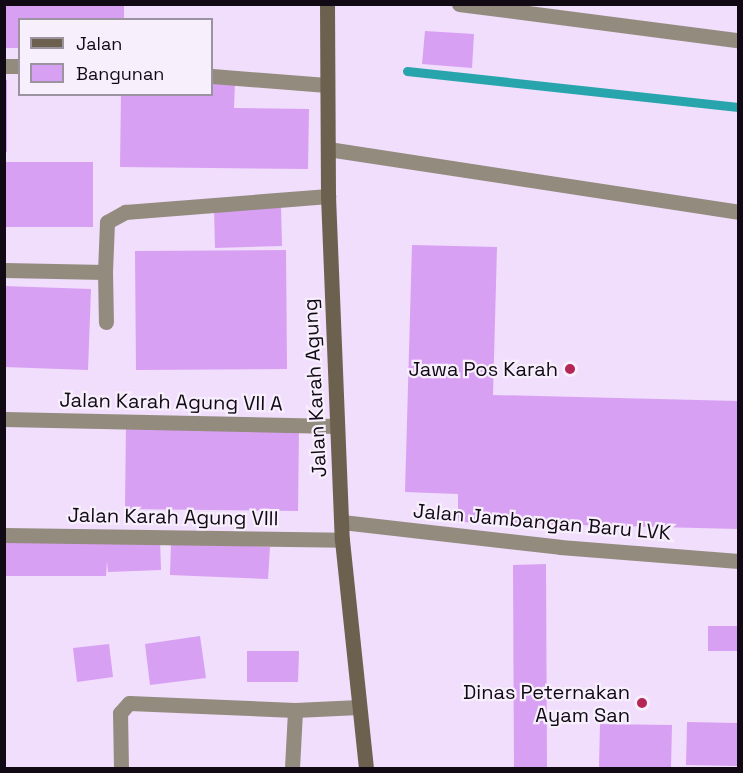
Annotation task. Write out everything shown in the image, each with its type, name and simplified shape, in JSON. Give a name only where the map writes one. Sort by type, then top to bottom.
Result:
[{"type":"street","name":"Jalan Karah Agung","points":[[327,4],[328,196],[336,426],[342,540],[366,768]]},
{"type":"street","points":[[459,4],[570,11],[738,40]]},
{"type":"street","points":[[213,76],[327,85]]},
{"type":"street","points":[[328,149],[738,212]]},
{"type":"street","points":[[106,322],[106,228],[118,214],[328,196]]},
{"type":"street","points":[[4,270],[105,272]]},
{"type":"street","name":"Jalan Karah Agung VII A","points":[[4,419],[336,426]]},
{"type":"street","name":"Jalan Jambangan Baru LVK","points":[[342,522],[560,547],[738,561]]},
{"type":"street","name":"Jalan Karah Agung VIII","points":[[4,535],[342,540]]},
{"type":"street","points":[[121,768],[120,713],[129,703],[295,710],[359,707]]},
{"type":"street","points":[[292,768],[295,710]]},
{"type":"building","points":[[4,4],[124,4],[124,18],[18,18],[18,48],[4,48]]},
{"type":"building","points":[[425,31],[474,34],[472,68],[422,64]]},
{"type":"building","points":[[5,80],[7,80],[7,152],[5,152]]},
{"type":"building","points":[[213,82],[235,82],[234,108],[309,109],[308,169],[120,167],[121,96],[213,96]]},
{"type":"building","points":[[4,162],[93,162],[93,227],[4,227]]},
{"type":"building","points":[[281,206],[282,246],[215,248],[214,207]]},
{"type":"building","points":[[412,245],[497,247],[493,395],[738,401],[738,529],[458,522],[458,494],[405,492]]},
{"type":"building","points":[[286,250],[287,369],[136,370],[135,251]]},
{"type":"building","points":[[4,286],[91,289],[88,370],[4,367]]},
{"type":"building","points":[[126,425],[299,428],[298,511],[125,509]]},
{"type":"building","points":[[160,538],[161,570],[108,572],[107,561],[106,576],[4,576],[4,540]]},
{"type":"building","points":[[171,542],[270,547],[268,579],[170,575]]},
{"type":"building","points":[[546,564],[547,768],[514,768],[513,565]]},
{"type":"building","points":[[708,626],[738,626],[738,651],[708,651]]},
{"type":"building","points":[[200,636],[206,678],[150,685],[145,644]]},
{"type":"building","points":[[109,644],[113,677],[77,682],[73,648]]},
{"type":"building","points":[[247,651],[299,651],[298,682],[247,682]]},
{"type":"building","points":[[687,722],[738,723],[738,766],[686,765]]},
{"type":"building","points":[[600,724],[672,725],[671,768],[599,768]]},
{"type":"waterway","points":[[407,71],[738,107]]},
{"type":"place","name":"Jawa Pos Karah","points":[[570,369]]},
{"type":"place","name":"Dinas Peternakan Ayam San","points":[[642,703]]}]
